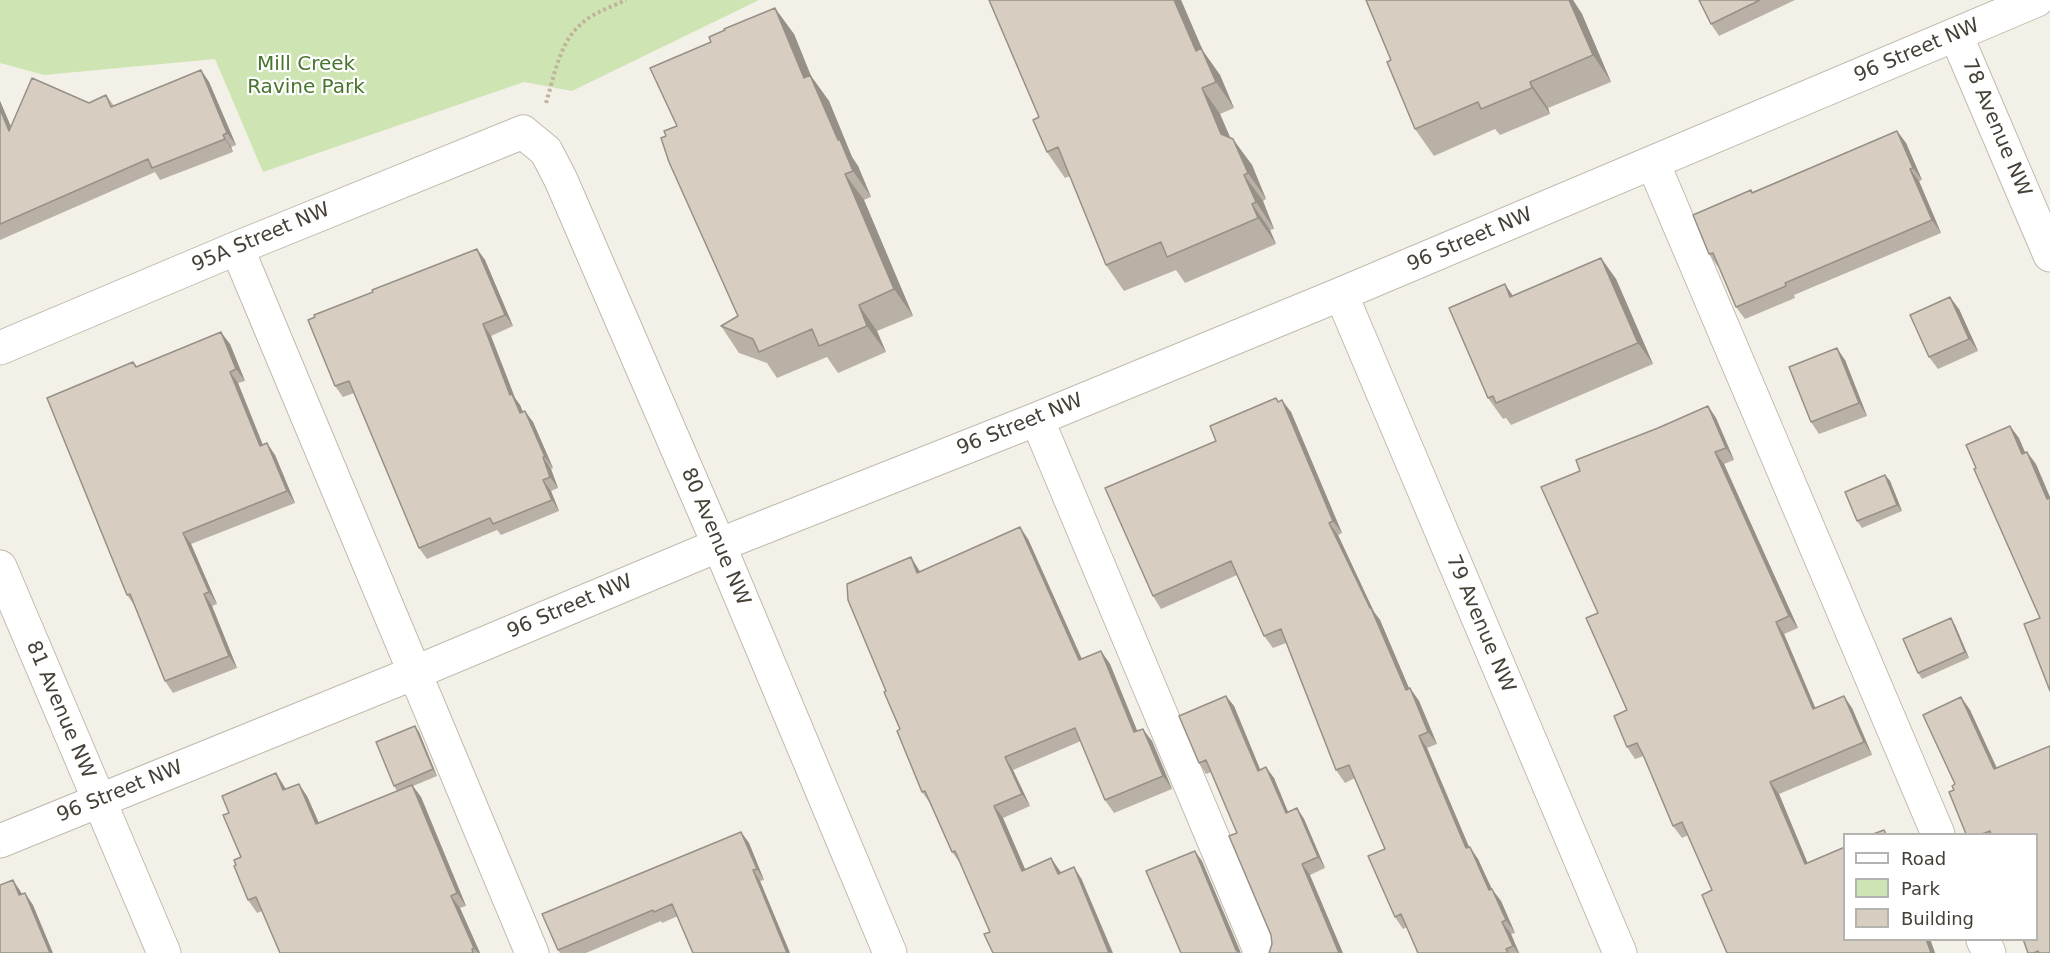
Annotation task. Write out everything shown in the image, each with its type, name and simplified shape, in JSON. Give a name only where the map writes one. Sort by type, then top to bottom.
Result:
[{"type":"street","name":"96 Street NW","points":[[0,841],[414,673],[719,545],[1037,419],[1341,294],[2037,0]]},
{"type":"street","name":"78 Avenue NW","points":[[1956,34],[2050,255]]},
{"type":"street","name":"95A Street NW","points":[[0,348],[237,248],[523,132]]},
{"type":"street","name":"80 Avenue NW","points":[[523,132],[546,151],[561,180],[719,545],[890,953]]},
{"type":"street","points":[[1653,163],[1938,833]]},
{"type":"street","points":[[237,248],[532,953]]},
{"type":"street","name":"79 Avenue NW","points":[[1341,294],[1620,953]]},
{"type":"street","points":[[1037,419],[1261,953]]},
{"type":"street","name":"81 Avenue NW","points":[[0,567],[164,953]]},
{"type":"path","points":[[523,132],[546,103],[565,45],[580,24],[604,9],[626,0]]},
{"type":"green space","name":"Mill Creek Ravine Park","points":[[0,0],[759,0],[572,91],[524,82],[263,172],[215,59],[44,75],[0,63]]},
{"type":"building","points":[[989,0],[1174,0],[1196,51],[1201,48],[1216,82],[1202,88],[1221,134],[1233,139],[1248,173],[1244,175],[1256,202],[1252,204],[1258,218],[1167,257],[1161,242],[1106,265],[1058,147],[1047,152],[1033,120],[1039,117]]},
{"type":"building","points":[[1366,0],[1569,0],[1593,55],[1530,82],[1532,88],[1481,109],[1478,102],[1415,129],[1387,62],[1391,60]]},
{"type":"building","points":[[1699,0],[1760,0],[1711,24]]},
{"type":"building","points":[[775,8],[804,78],[810,75],[838,140],[840,140],[853,171],[845,174],[894,289],[859,305],[867,326],[819,346],[812,329],[759,352],[753,339],[721,326],[738,316],[669,162],[661,138],[666,136],[664,131],[677,126],[650,68],[711,42],[709,37],[724,29]]},
{"type":"building","points":[[201,70],[227,133],[223,135],[225,139],[152,168],[148,159],[0,224],[0,109],[9,131],[32,78],[89,103],[106,95],[111,107]]},
{"type":"building","points":[[1897,131],[1913,168],[1910,169],[1932,220],[1785,283],[1786,286],[1736,307],[1713,253],[1709,254],[1693,215],[1751,190],[1752,193]]},
{"type":"building","points":[[477,249],[505,315],[483,324],[510,395],[512,394],[520,413],[525,411],[545,457],[543,457],[550,477],[543,480],[552,500],[493,524],[490,518],[419,548],[349,381],[335,386],[308,320],[315,317],[314,315],[373,292],[372,290]]},
{"type":"building","points":[[1601,258],[1638,343],[1496,403],[1493,396],[1488,398],[1449,308],[1505,284],[1510,297]]},
{"type":"building","points":[[1950,297],[1969,339],[1929,357],[1910,315]]},
{"type":"building","points":[[221,332],[236,369],[230,372],[260,446],[267,443],[287,491],[183,533],[209,592],[204,594],[229,656],[165,681],[130,594],[127,595],[47,398],[133,362],[136,367]]},
{"type":"building","points":[[1837,348],[1859,403],[1811,422],[1789,367]]},
{"type":"building","points":[[1276,398],[1278,402],[1282,400],[1333,521],[1329,523],[1371,608],[1406,690],[1410,688],[1428,732],[1419,736],[1466,848],[1470,847],[1489,890],[1492,889],[1506,920],[1502,922],[1513,946],[1506,949],[1508,953],[1418,953],[1401,914],[1395,917],[1368,856],[1385,849],[1349,765],[1336,770],[1281,629],[1264,636],[1231,561],[1153,596],[1105,488],[1216,441],[1210,426]]},
{"type":"building","points":[[1708,406],[1726,448],[1715,452],[1789,616],[1776,622],[1813,709],[1844,696],[1864,742],[1770,782],[1805,864],[1843,848],[1843,941],[1927,941],[1931,953],[1727,953],[1702,895],[1712,890],[1682,822],[1673,826],[1637,743],[1627,747],[1614,716],[1627,710],[1586,618],[1598,613],[1541,487],[1580,471],[1576,460]]},
{"type":"building","points":[[2010,426],[2022,454],[2027,452],[2047,499],[2050,498],[2050,691],[2024,624],[2040,618],[1974,469],[1976,468],[1966,445]]},
{"type":"building","points":[[1885,475],[1897,505],[1857,521],[1845,492]]},
{"type":"building","points":[[1020,527],[1079,660],[1101,651],[1134,732],[1143,729],[1163,776],[1105,800],[1075,728],[1005,757],[1022,794],[994,806],[1022,871],[1051,858],[1058,874],[1074,867],[1109,953],[993,953],[984,934],[990,932],[955,851],[952,852],[925,791],[922,792],[897,731],[900,729],[884,692],[886,691],[848,600],[847,584],[911,557],[917,573]]},
{"type":"building","points":[[1951,618],[1965,652],[1918,673],[1903,639]]},
{"type":"building","points":[[1226,696],[1258,771],[1266,767],[1286,813],[1297,808],[1318,857],[1302,864],[1339,953],[1269,953],[1272,944],[1271,935],[1229,836],[1237,833],[1206,760],[1199,763],[1179,716]]},
{"type":"building","points":[[1961,697],[1994,769],[2050,746],[2050,953],[2039,953],[2038,951],[2028,953],[2024,941],[2038,941],[2038,833],[1991,833],[1990,831],[1966,833],[1949,792],[1954,790],[1952,786],[1955,784],[1923,715]]},
{"type":"building","points":[[415,726],[433,769],[394,786],[376,742]]},
{"type":"building","points":[[276,773],[283,790],[299,784],[316,824],[412,785],[457,893],[451,896],[474,948],[473,953],[280,953],[256,897],[248,900],[234,866],[236,865],[234,860],[241,857],[223,815],[229,813],[222,796]]},
{"type":"building","points":[[741,832],[757,869],[753,870],[787,953],[693,953],[672,904],[558,950],[542,914]]},
{"type":"building","points":[[1195,851],[1239,953],[1181,953],[1146,871]]},
{"type":"building","points":[[13,880],[19,895],[25,893],[50,953],[0,953],[0,885]]}]
